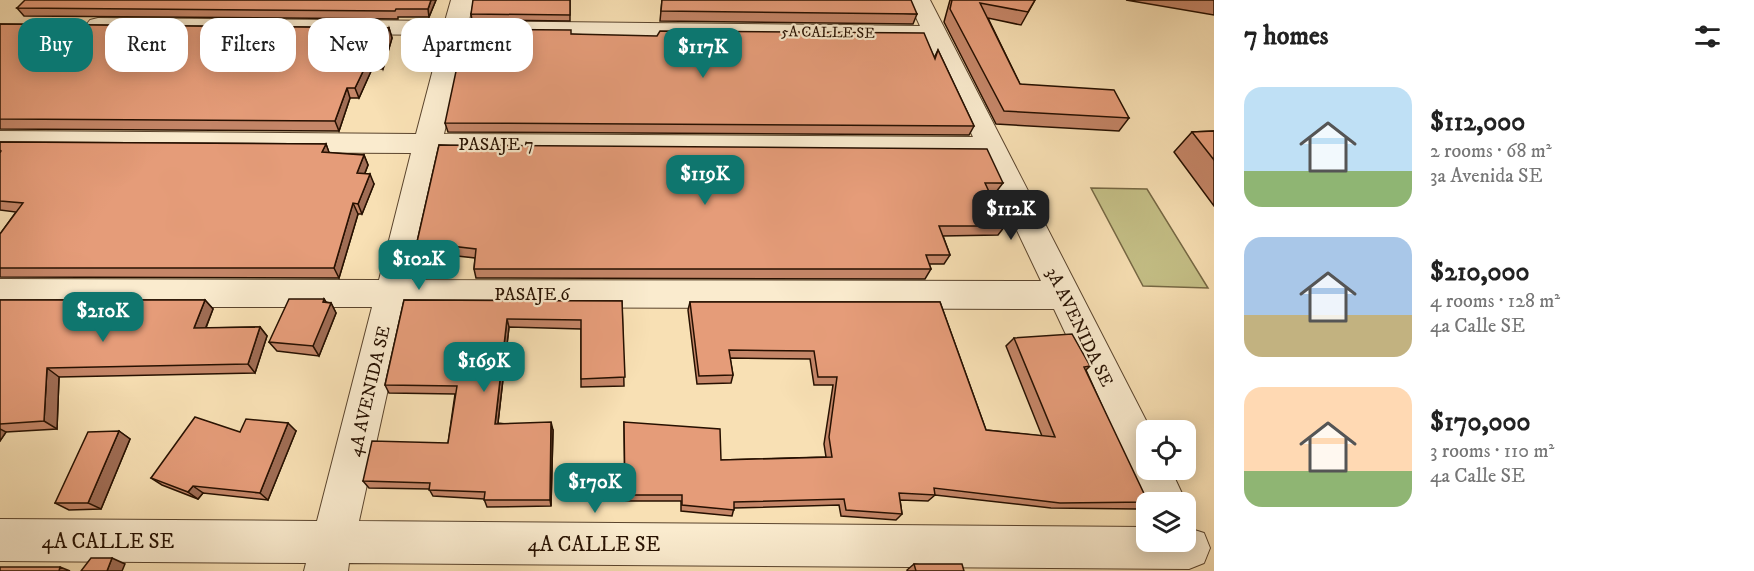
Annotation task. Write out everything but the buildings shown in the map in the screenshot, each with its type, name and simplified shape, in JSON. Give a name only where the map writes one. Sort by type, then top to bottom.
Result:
[{"type":"street","name":"3A AVENIDA SE","points":[[919,0],[1136,441]]},
{"type":"street","name":"5A CALLE SE","points":[[93,24],[459,14],[936,33]]},
{"type":"street","name":"4A AVENIDA SE","points":[[330,557],[459,14]]},
{"type":"street","name":"PASAJE 7","points":[[0,141],[992,147]]},
{"type":"street","name":"PASAJE 6","points":[[0,293],[1064,295]]},
{"type":"street","name":"4A CALLE SE","points":[[0,540],[330,557],[1191,553]]},
{"type":"shaded area","points":[[1091,188],[1147,189],[1208,288],[1143,286]]}]
